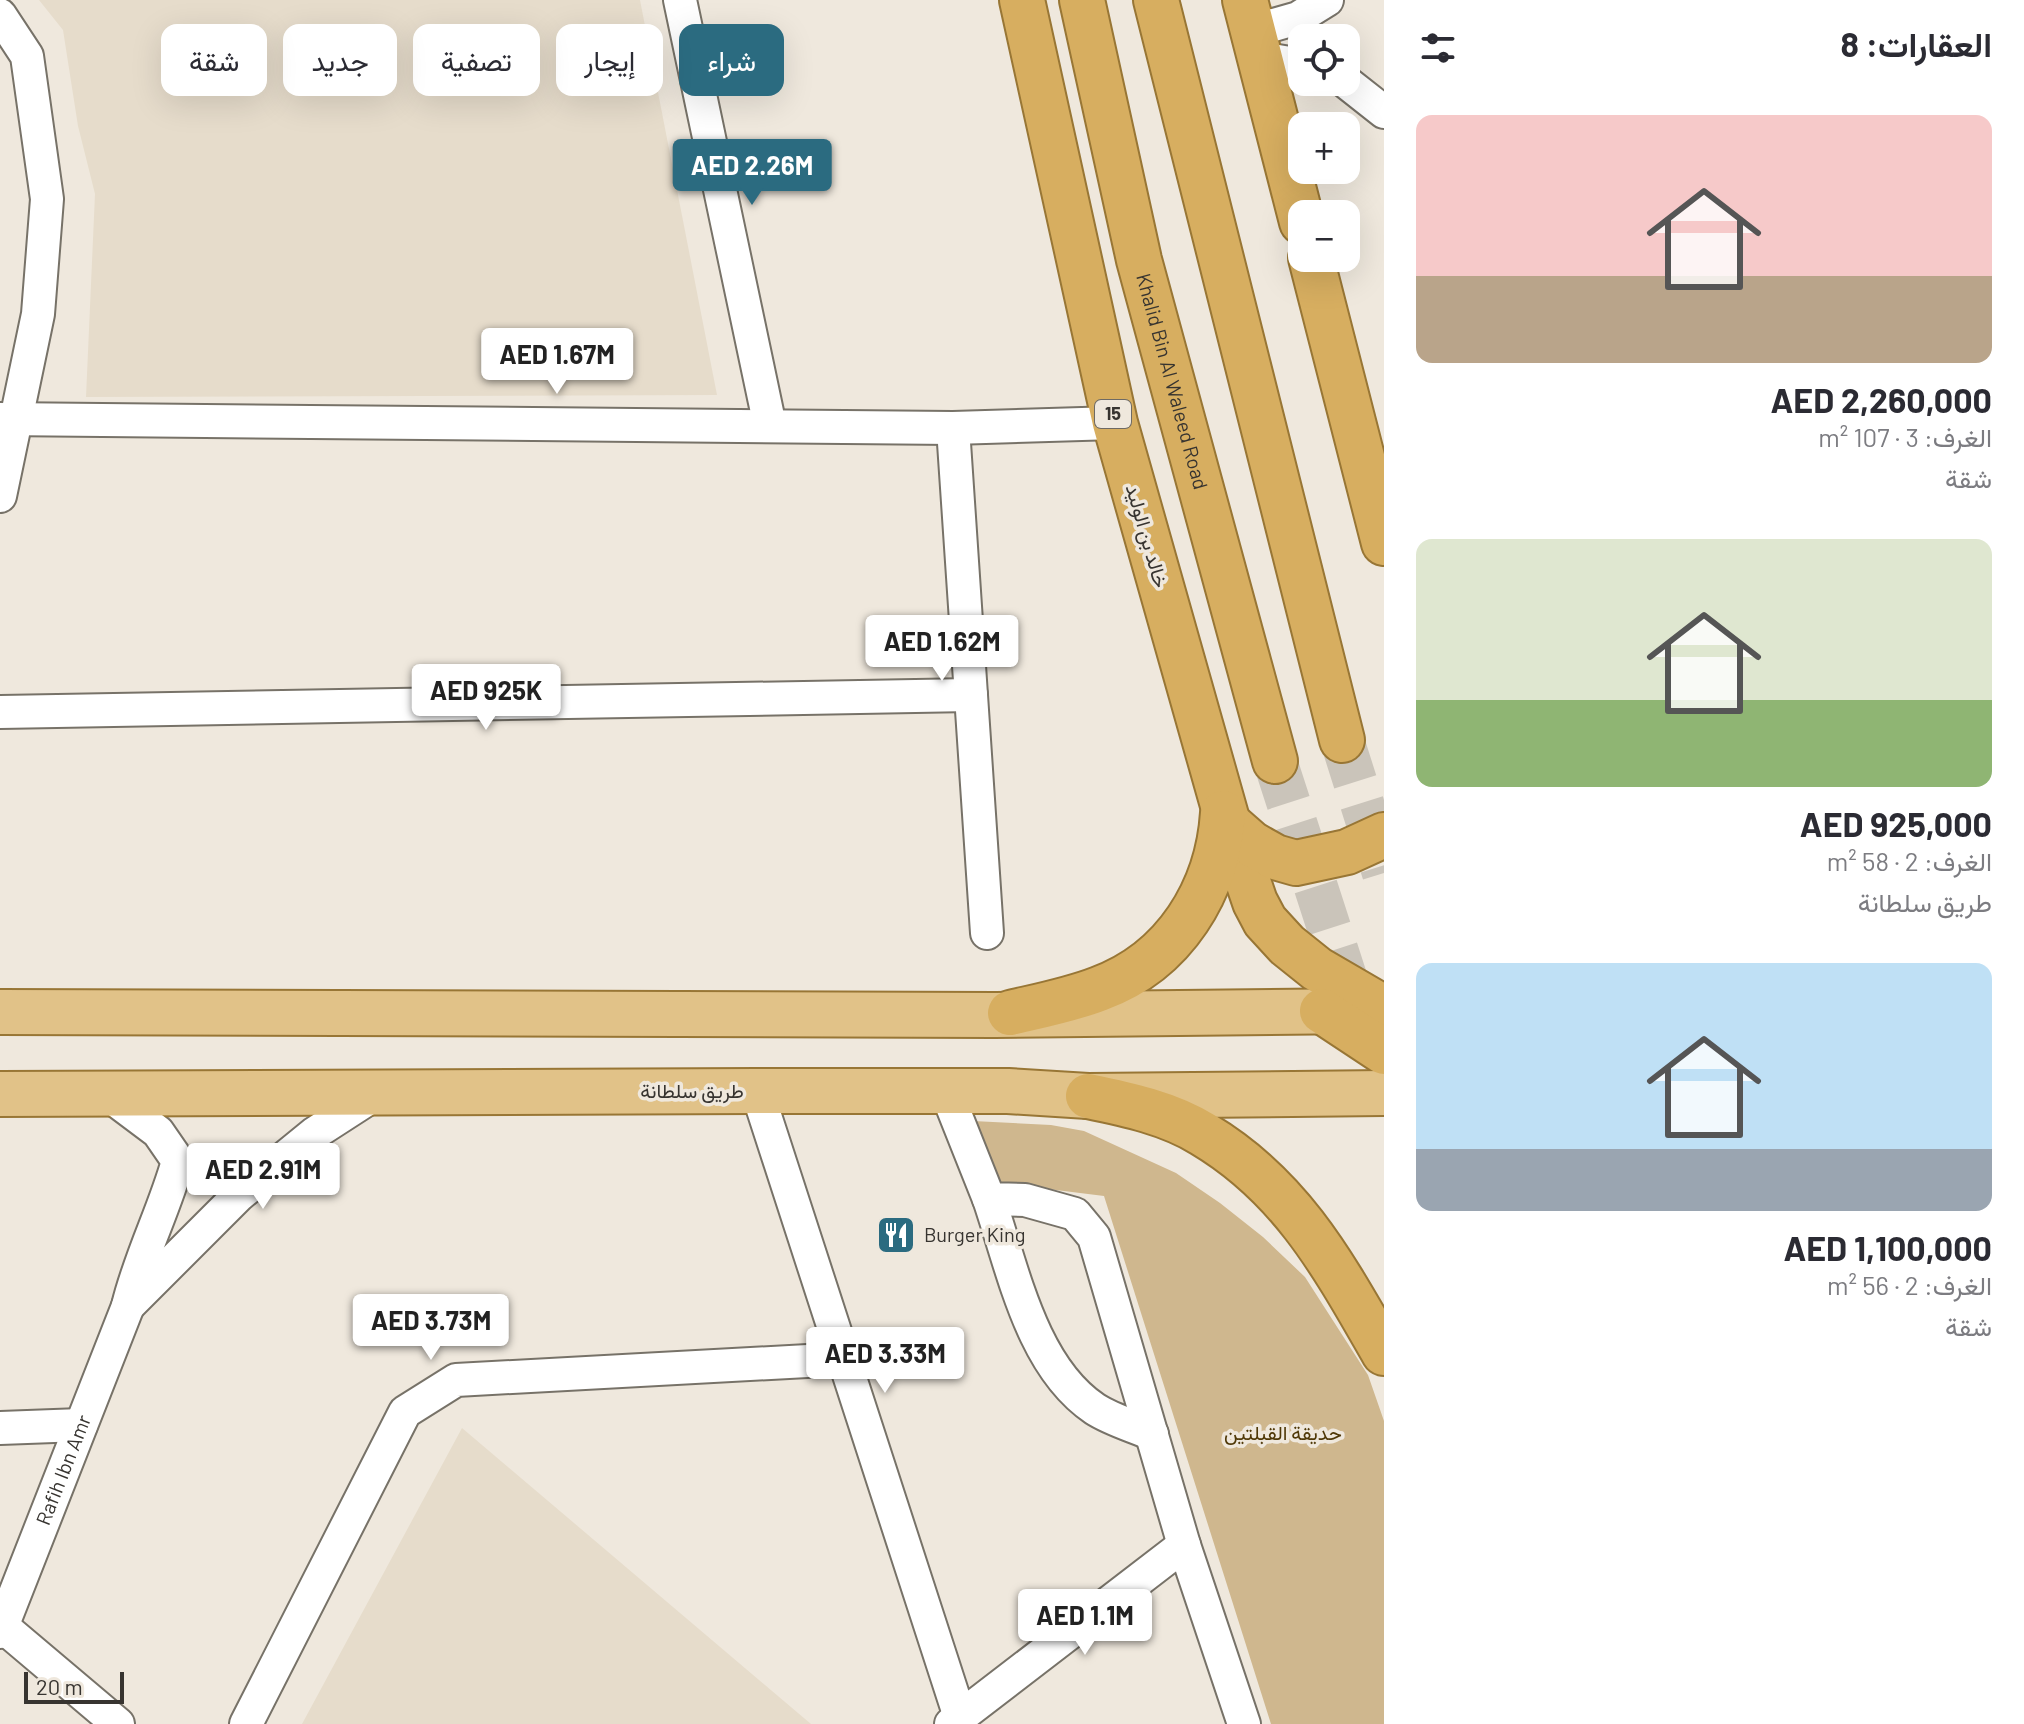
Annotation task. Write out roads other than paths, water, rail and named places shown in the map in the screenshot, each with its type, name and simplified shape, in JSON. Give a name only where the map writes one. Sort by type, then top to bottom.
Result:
[{"type":"highway","name":"خالد بن الوليد","points":[[1022,0],[1115,423],[1226,815],[1255,902],[1265,921],[1287,945],[1317,969],[1384,1009]]},
{"type":"highway","name":"Khalid Bin Al Waleed Road","points":[[1082,0],[1139,260],[1275,761]]},
{"type":"highway","points":[[1156,0],[1342,740]]},
{"type":"highway","points":[[1265,38],[1298,200]]},
{"type":"highway","points":[[1315,272],[1384,543]]},
{"type":"highway","points":[[1226,815],[1252,844],[1275,857],[1296,863],[1347,852],[1384,835]]},
{"type":"highway","points":[[1010,1013],[1100,989],[1126,977],[1169,943],[1188,921],[1203,895],[1215,867],[1226,815]]},
{"type":"highway","points":[[1322,1011],[1384,1052]]},
{"type":"highway","points":[[1088,1096],[1152,1112],[1202,1133],[1273,1187],[1329,1257],[1384,1353]]},
{"type":"main road","points":[[0,1012],[1010,1013],[1384,1009]]},
{"type":"main road","name":"طريق سلطانة","points":[[0,1094],[1008,1091],[1088,1096],[1384,1093]]},
{"type":"street","points":[[680,0],[770,426]]},
{"type":"street","points":[[1265,38],[1327,0]]},
{"type":"street","points":[[0,15],[27,56],[47,199],[38,314],[8,419],[0,496]]},
{"type":"street","points":[[1360,93],[1384,112]]},
{"type":"street","points":[[8,419],[953,428],[1115,423]]},
{"type":"street","points":[[953,428],[987,933]]},
{"type":"street","points":[[0,712],[971,695]]},
{"type":"street","points":[[128,1306],[239,1195],[315,1133],[380,1091]]},
{"type":"street","points":[[757,1091],[956,1721],[1184,1545]]},
{"type":"street","points":[[946,1091],[1046,1356],[1065,1384],[1097,1410],[1152,1434]]},
{"type":"street","name":"Rafih Ibn Amr","points":[[1,1629],[128,1306],[137,1269],[168,1196],[178,1161],[158,1132],[106,1093]]},
{"type":"street","points":[[989,1199],[1025,1200],[1075,1214],[1094,1237],[1184,1545],[1244,1724]]},
{"type":"street","points":[[246,1724],[405,1412],[456,1380],[844,1359]]},
{"type":"street","points":[[0,1428],[81,1425]]},
{"type":"street","points":[[1,1629],[118,1724]]},
{"type":"tunnel","points":[[1342,740],[1384,873]]},
{"type":"tunnel","points":[[1275,761],[1357,1014]]},
{"type":"place","name":"Burger King","points":[[896,1235]]},
{"type":"park label","name":"حدیقة القبلتین","points":[[1283,1433]]}]
